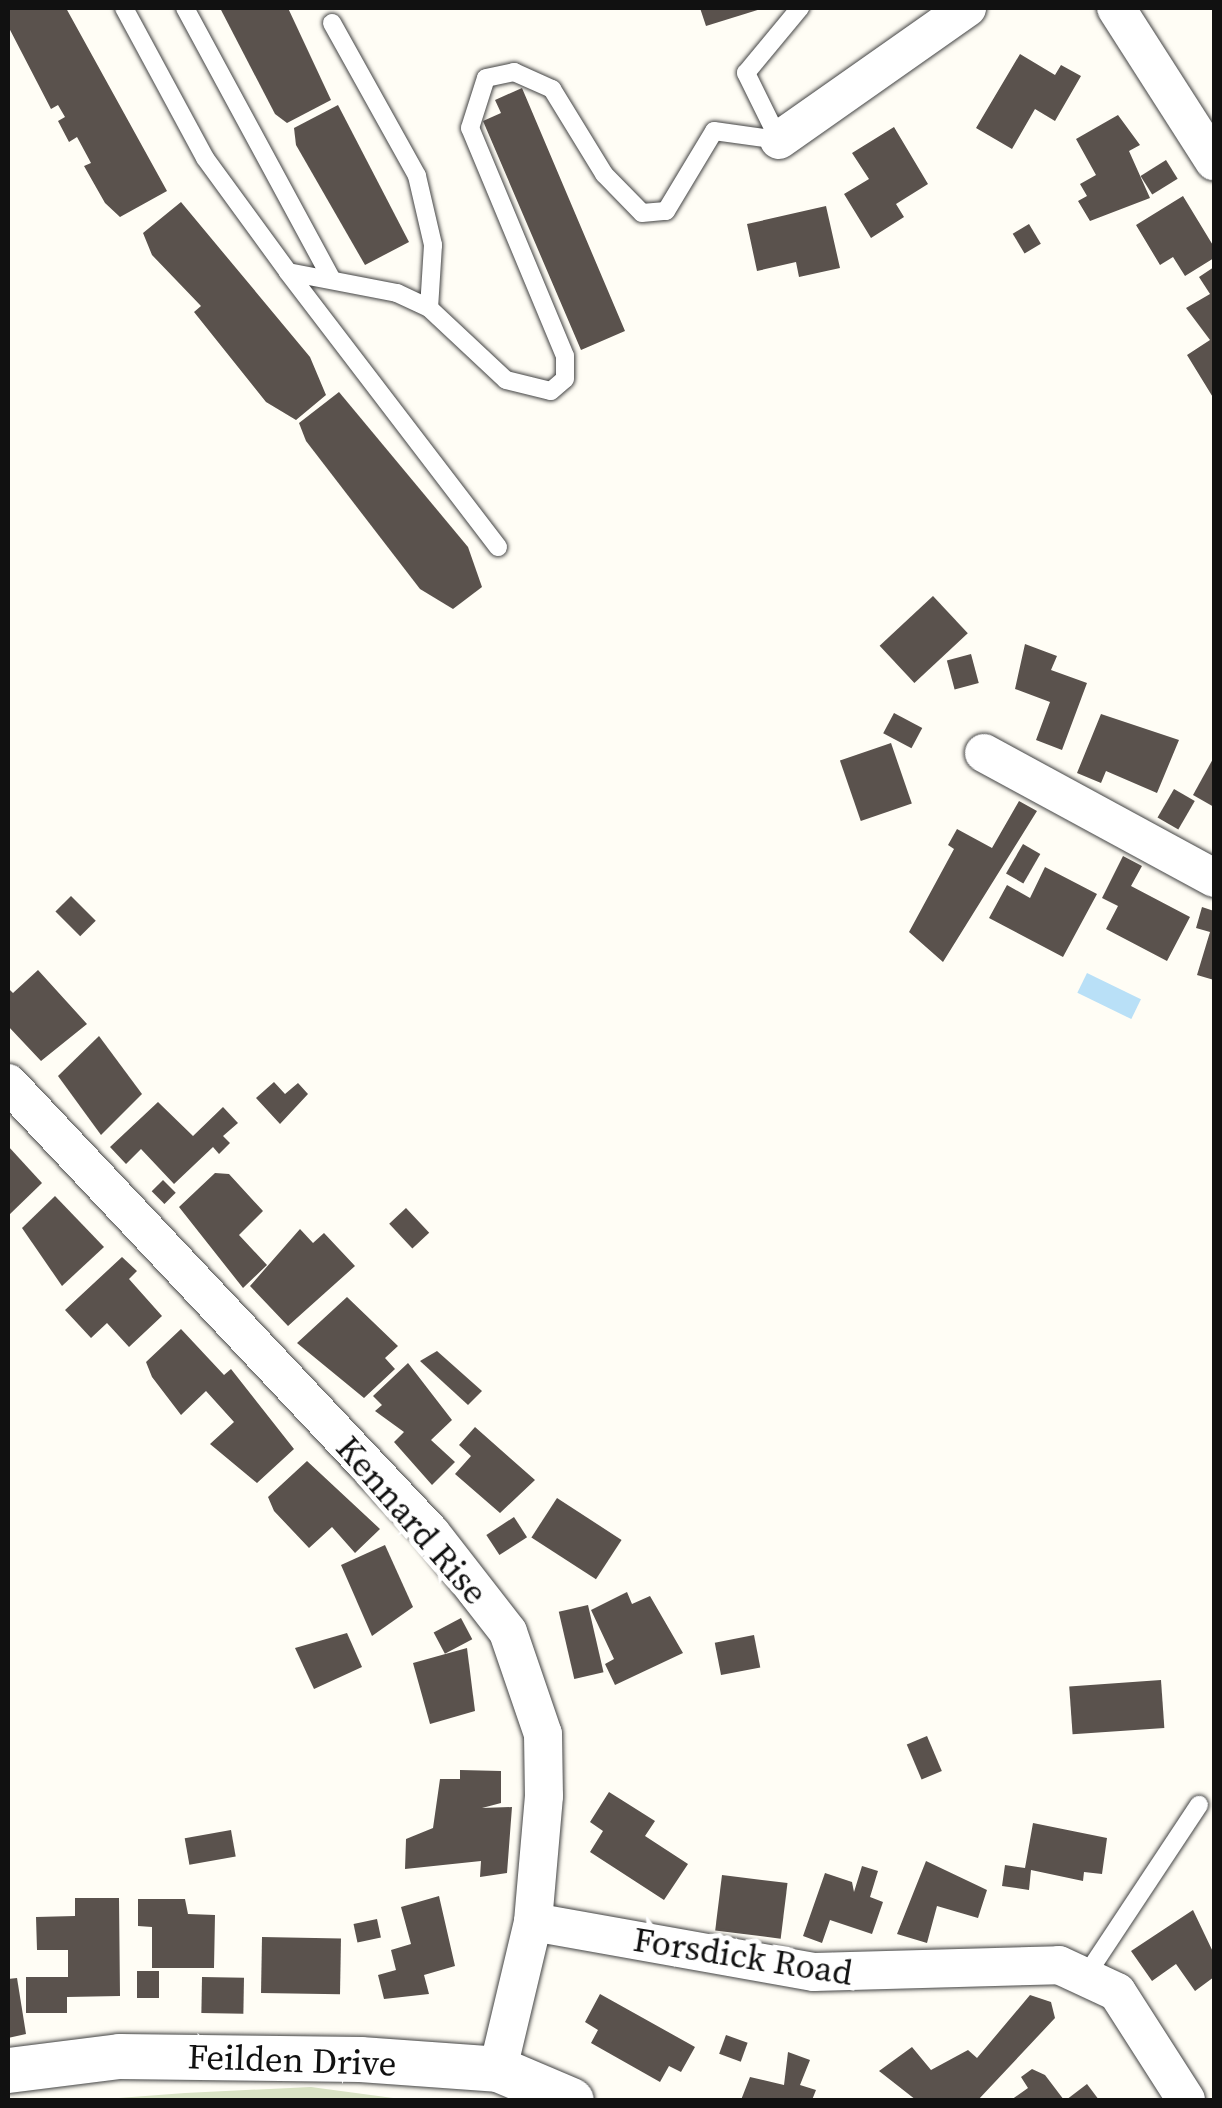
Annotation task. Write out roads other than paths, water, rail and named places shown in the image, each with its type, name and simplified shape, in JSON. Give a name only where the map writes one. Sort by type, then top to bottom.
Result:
[{"type":"street","points":[[779,140],[967,8]]},
{"type":"street","points":[[1116,8],[1214,161]]},
{"type":"street","points":[[984,753],[1214,878]]},
{"type":"street","name":"Kennard Rise","points":[[8,1083],[431,1533],[508,1632],[542,1734],[533,1922],[498,2069]]},
{"type":"street","name":"Forsdick Road","points":[[533,1922],[814,1972],[877,1976],[1026,1960],[1087,1974],[1139,2015],[1186,2100]]},
{"type":"street","name":"Feilden Drive","points":[[8,2070],[119,2056],[498,2069],[571,2100]]},
{"type":"lane","points":[[124,8],[205,158],[498,547]]},
{"type":"lane","points":[[185,8],[332,278]]},
{"type":"lane","points":[[779,140],[746,73],[800,8]]},
{"type":"lane","points":[[332,23],[417,176],[433,245],[430,308]]},
{"type":"lane","points":[[288,272],[332,278],[430,308],[506,380],[541,392],[564,379],[558,337],[470,128],[486,78],[514,72],[552,89],[604,174],[642,212],[666,211],[714,131],[779,140]]},
{"type":"lane","points":[[1087,1974],[1198,1805]]},
{"type":"water","points":[[1087,973],[1141,999],[1131,1019],[1077,993]]}]
